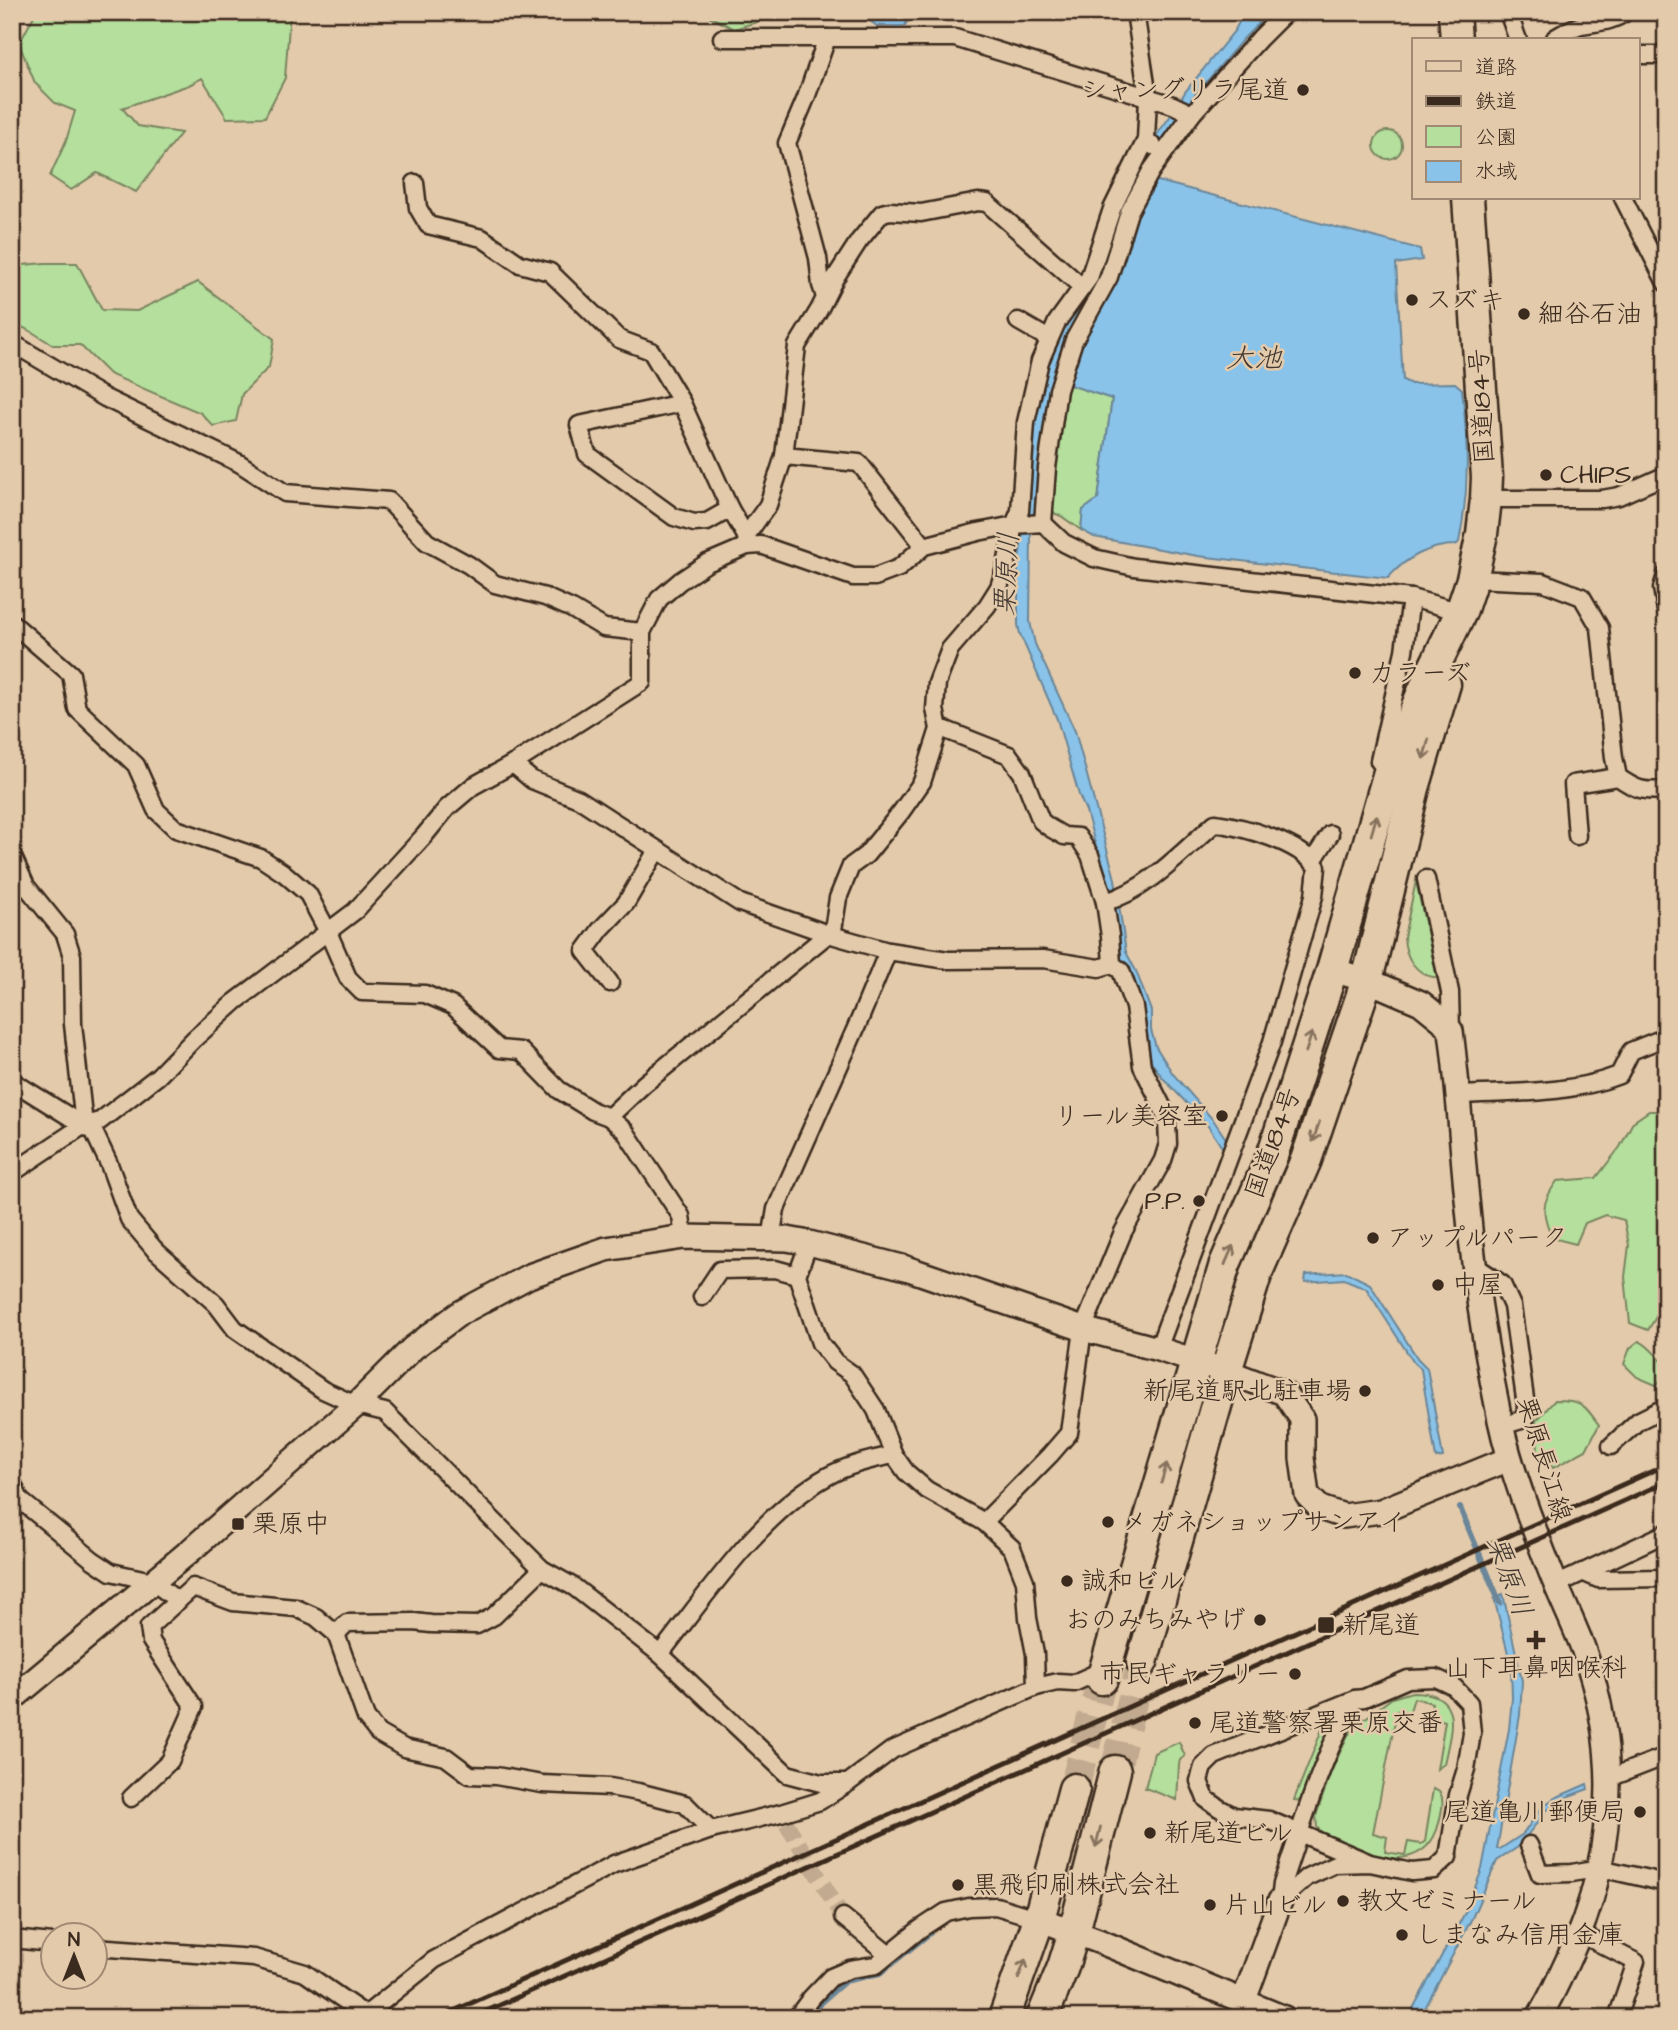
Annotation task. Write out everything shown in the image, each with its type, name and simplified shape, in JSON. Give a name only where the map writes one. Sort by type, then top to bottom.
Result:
[{"type":"highway","points":[[1454,12],[1455,38]]},
{"type":"highway","name":"国道184号","points":[[1104,1674],[1225,1264],[1272,1156],[1332,970],[1390,772],[1428,680],[1461,612],[1472,579],[1486,499],[1486,446],[1468,200]]},
{"type":"highway","name":"国道184号","points":[[1142,1662],[1257,1272],[1306,1160],[1367,980],[1414,788],[1454,653],[1461,612]]},
{"type":"highway","points":[[1042,2018],[1074,1932],[1115,1771]]},
{"type":"highway","points":[[1004,2018],[1039,1919],[1074,1789]]},
{"type":"street","points":[[1040,524],[1053,419],[1067,360],[1074,340],[1108,276],[1155,146],[1135,12]]},
{"type":"street","points":[[609,1117],[644,1084],[833,930],[838,898],[851,866],[866,855],[922,782],[939,729],[935,709],[937,683],[950,649],[987,606],[999,587],[1020,511],[1026,422],[1040,361],[1049,339],[1089,278],[1112,209],[1155,146],[1184,110],[1286,12]]},
{"type":"street","points":[[1508,12],[1517,38]]},
{"type":"street","points":[[1559,38],[1572,28],[1600,23],[1620,17],[1626,12]]},
{"type":"street","points":[[722,37],[955,38],[1184,110]]},
{"type":"street","points":[[825,297],[813,237],[787,143],[827,38]]},
{"type":"street","points":[[1640,55],[1666,52]]},
{"type":"street","points":[[415,183],[418,208],[428,225],[482,237],[520,264],[550,272],[619,339],[651,351],[682,403],[746,541],[853,577],[875,577],[899,568],[923,546],[1015,525],[1040,524],[1064,543],[1094,558],[1135,567],[1411,598],[1461,612]]},
{"type":"street","points":[[1471,235],[1482,200]]},
{"type":"street","points":[[1624,200],[1666,283]]},
{"type":"street","points":[[12,1173],[84,1125],[100,1121],[158,1076],[235,1002],[355,911],[447,808],[473,786],[513,764],[642,682],[642,632],[659,600],[680,581],[746,541],[768,505],[784,456],[797,346],[835,278],[882,213],[921,213],[978,202],[987,203],[1082,287]]},
{"type":"street","points":[[1018,321],[1049,339]]},
{"type":"street","points":[[12,343],[106,398],[239,463],[285,493],[389,500],[428,542],[469,565],[495,584],[545,597],[604,628],[642,632]]},
{"type":"street","points":[[682,403],[579,425],[587,454],[674,517],[694,523],[707,522],[730,509]]},
{"type":"street","points":[[784,456],[859,463],[923,546]]},
{"type":"street","points":[[1486,499],[1602,499],[1619,496],[1666,475]]},
{"type":"street","points":[[1666,575],[1662,588],[1666,610]]},
{"type":"street","points":[[1472,579],[1543,582],[1582,597],[1600,628],[1618,777],[1631,787],[1646,791],[1666,790]]},
{"type":"street","points":[[1390,772],[1379,761],[1404,651],[1411,598]]},
{"type":"street","points":[[12,623],[71,674],[77,709],[136,765],[156,810],[176,829],[261,858],[308,894],[348,978],[362,992],[425,994],[453,1006],[499,1049],[521,1051],[559,1090],[593,1111],[609,1117],[625,1131],[681,1216],[684,1237]]},
{"type":"street","points":[[939,729],[1009,755],[1022,773],[1041,821],[1064,836],[1077,836],[1090,855],[1111,900],[1112,964]]},
{"type":"street","points":[[513,764],[532,780],[579,799],[740,903],[828,934],[888,951],[947,960],[1043,960],[1099,968],[1112,964]]},
{"type":"street","points":[[1577,836],[1573,784],[1618,777]]},
{"type":"street","points":[[1111,900],[1148,880],[1214,823],[1241,827],[1285,843],[1313,861],[1317,867],[1314,896],[1272,1042],[1158,1349]]},
{"type":"street","points":[[1313,861],[1330,834]]},
{"type":"street","points":[[610,983],[585,951],[626,902],[657,850]]},
{"type":"street","points":[[12,855],[26,886],[65,933],[72,956],[73,1024],[84,1125]]},
{"type":"street","points":[[1426,879],[1450,992],[1451,1031]]},
{"type":"street","points":[[771,1239],[776,1209],[888,951]]},
{"type":"street","points":[[984,1522],[1069,1433],[1083,1329],[1123,1232],[1163,1160],[1168,1144],[1165,1114],[1142,1066],[1135,1007],[1121,971],[1112,964]]},
{"type":"street","points":[[1332,970],[1367,980],[1421,1003],[1451,1031]]},
{"type":"street","name":"栗原長江線","points":[[1451,1031],[1474,1265],[1490,1374],[1501,1426],[1509,1459],[1556,1585],[1583,1648],[1602,1721],[1607,1779],[1606,1833],[1600,1868],[1581,1934],[1538,2018]]},
{"type":"street","points":[[1458,1095],[1596,1084],[1619,1075],[1631,1051],[1666,1037]]},
{"type":"street","points":[[12,1080],[94,1132],[130,1219],[155,1250],[216,1304],[235,1328],[323,1391],[356,1405],[385,1412],[542,1569],[574,1587],[660,1654],[787,1774],[821,1783],[848,1783]]},
{"type":"street","points":[[12,1699],[191,1550],[356,1405],[413,1348],[460,1313],[529,1276],[606,1249],[684,1237],[771,1239],[809,1243],[906,1268],[1083,1329],[1226,1371],[1284,1393],[1302,1419],[1302,1458],[1307,1495],[1320,1508],[1344,1516],[1381,1511],[1509,1459]]},
{"type":"street","points":[[809,1243],[797,1275],[820,1343],[835,1362],[852,1374],[876,1410],[894,1455],[906,1472],[927,1490],[984,1522],[1012,1548],[1024,1581],[1035,1654],[1036,1687]]},
{"type":"street","points":[[1474,1265],[1502,1284],[1512,1306],[1527,1406],[1525,1419],[1501,1426]]},
{"type":"street","points":[[702,1297],[720,1270],[775,1269],[797,1275]]},
{"type":"street","points":[[1611,1446],[1638,1421],[1666,1407]]},
{"type":"street","points":[[660,1654],[743,1549],[779,1512],[830,1475],[869,1460],[894,1455]]},
{"type":"street","points":[[12,1482],[20,1500],[93,1560],[111,1572],[152,1581],[178,1601]]},
{"type":"street","points":[[1556,1585],[1666,1533]]},
{"type":"street","points":[[336,1634],[346,1623],[414,1622],[477,1626],[494,1616],[542,1569]]},
{"type":"street","points":[[1582,1572],[1598,1579],[1666,1578]]},
{"type":"street","points":[[131,1798],[170,1760],[194,1707],[151,1641],[149,1627],[193,1587],[233,1602],[296,1608],[316,1617],[336,1634],[366,1718],[378,1733],[404,1748],[446,1757],[470,1775],[496,1776],[542,1784],[610,1787],[685,1804],[711,1830]]},
{"type":"street","points":[[108,1948],[254,1958],[305,1973],[366,2017],[434,1960],[614,1864],[711,1830],[783,1818],[820,1801],[892,1750],[1036,1687],[1058,1682],[1074,1683],[1104,1674]]},
{"type":"street","points":[[1436,1678],[1453,1686],[1469,1703],[1472,1733],[1448,1857],[1434,1870],[1412,1872],[1370,1863],[1299,1834],[1269,1821],[1234,1816],[1206,1799],[1199,1781],[1203,1767],[1214,1756],[1408,1679],[1436,1678]]},
{"type":"street","points":[[796,2018],[831,1977],[850,1969],[876,1965],[920,1929],[946,1912],[969,1907],[996,1906],[1074,1932],[1263,2011],[1282,1884],[1334,1741],[1355,1699]]},
{"type":"street","points":[[1607,1779],[1666,1756]]},
{"type":"street","points":[[1529,1845],[1540,1874],[1572,1873],[1600,1868],[1666,1883]]},
{"type":"street","points":[[1280,1901],[1307,1877],[1335,1864],[1370,1863]]},
{"type":"street","points":[[843,1917],[888,1954]]},
{"type":"street","points":[[1581,1934],[1636,1962],[1616,2018]]},
{"type":"street","points":[[12,1939],[38,1942]]},
{"type":"green space","points":[[36,12],[290,12],[285,78],[265,117],[227,118],[202,78],[122,108],[138,126],[181,133],[136,192],[97,173],[71,190],[50,176],[66,141],[75,111],[55,103],[35,83],[19,44]]},
{"type":"green space","points":[[701,12],[759,12],[757,22],[734,29]]},
{"type":"green space","points":[[1388,131],[1398,135],[1402,145],[1398,155],[1388,159],[1378,155],[1374,145],[1378,135]]},
{"type":"green space","points":[[77,263],[102,310],[137,311],[198,282],[274,339],[269,367],[242,394],[236,421],[213,426],[201,413],[109,374],[80,345],[53,345],[12,322],[12,266]]},
{"type":"green space","points":[[1064,383],[1112,399],[1098,499],[1083,510],[1081,530],[1049,511]]},
{"type":"green space","points":[[1416,881],[1437,978],[1423,973],[1413,964],[1405,945],[1404,937]]},
{"type":"green space","points":[[1649,1111],[1666,1111],[1666,1301],[1648,1330],[1630,1323],[1625,1277],[1629,1245],[1624,1220],[1605,1215],[1585,1223],[1576,1244],[1552,1238],[1544,1208],[1557,1181],[1596,1178],[1620,1147],[1633,1122]]},
{"type":"green space","points":[[1639,1341],[1665,1364],[1664,1377],[1656,1385],[1637,1377],[1624,1364],[1630,1348]]},
{"type":"green space","points":[[1555,1400],[1577,1402],[1590,1412],[1599,1425],[1586,1450],[1553,1468],[1538,1451],[1536,1421]]},
{"type":"green space","points":[[1412,1692],[1440,1698],[1447,1706],[1451,1726],[1444,1764],[1437,1769],[1445,1721],[1431,1717],[1432,1703],[1414,1698],[1409,1714],[1397,1711],[1373,1833],[1387,1837],[1385,1852],[1405,1855],[1408,1842],[1425,1842],[1433,1789],[1440,1792],[1442,1803],[1434,1837],[1416,1854],[1392,1858],[1379,1857],[1331,1840],[1317,1827],[1316,1816],[1331,1772],[1347,1737],[1354,1727],[1392,1698]]},
{"type":"green space","points":[[1328,1721],[1330,1725],[1300,1801],[1294,1800],[1325,1722]]},
{"type":"green space","points":[[1179,1742],[1185,1756],[1179,1765],[1177,1800],[1145,1788],[1154,1753]]},
{"type":"water","points":[[862,12],[906,12],[908,19],[905,26],[877,26]]},
{"type":"water","points":[[1244,12],[1270,12],[1189,102],[1140,175],[1125,207],[1104,275],[1086,305],[1031,533],[1030,622],[1035,644],[1075,731],[1115,879],[1126,952],[1151,1011],[1151,1030],[1156,1047],[1173,1074],[1214,1121],[1228,1142],[1225,1152],[1208,1126],[1152,1063],[1144,1041],[1128,976],[1117,955],[1099,858],[1086,811],[1057,719],[1020,634],[1018,566],[1023,531],[1026,467],[1040,372],[1114,211],[1151,143],[1185,92],[1235,30]]},
{"type":"water","name":"大池","points":[[1154,180],[1420,249],[1422,260],[1396,264],[1403,380],[1411,384],[1455,383],[1462,389],[1467,447],[1466,484],[1463,522],[1456,545],[1437,547],[1419,554],[1402,564],[1388,578],[1198,556],[1094,537],[1081,530],[1083,510],[1098,499],[1112,399],[1064,383],[1127,228]]},
{"type":"water","points":[[1346,1272],[1370,1284],[1418,1359],[1427,1368],[1443,1457],[1436,1458],[1421,1369],[1414,1363],[1366,1288],[1344,1279],[1305,1282],[1306,1275]]},
{"type":"water","points":[[1503,1594],[1522,1681],[1520,1715],[1497,1849],[1523,1834],[1543,1806],[1555,1798],[1587,1784],[1588,1789],[1569,1796],[1547,1810],[1518,1847],[1497,1861],[1472,1918],[1420,2018],[1410,2018],[1467,1909],[1482,1869],[1509,1729],[1512,1698],[1511,1665],[1494,1598]]},
{"type":"waterway","name":"栗原川","points":[[1460,1508],[1500,1603]]},
{"type":"waterway","points":[[809,2018],[821,2002],[845,1981],[880,1973],[930,1933]]},
{"type":"tunnel","points":[[1115,1771],[1142,1662]]},
{"type":"tunnel","points":[[1074,1789],[1102,1679]]},
{"type":"tunnel","points":[[786,1823],[843,1917]]},
{"type":"railway","points":[[438,2018],[1666,1465]]},
{"type":"railway","points":[[471,2018],[1666,1482]]},
{"type":"place","name":"シャングリラ尾道","points":[[1303,90]]},
{"type":"place","name":"スズキ","points":[[1412,300]]},
{"type":"place","name":"細谷石油","points":[[1524,314]]},
{"type":"place","name":"CHIPS","points":[[1546,475]]},
{"type":"place","name":"カラーズ","points":[[1355,673]]},
{"type":"place","name":"リール美容室","points":[[1222,1116]]},
{"type":"place","name":"P.P.","points":[[1199,1201]]},
{"type":"place","name":"アップルパーク","points":[[1373,1238]]},
{"type":"place","name":"中屋","points":[[1438,1285]]},
{"type":"place","name":"新尾道駅北駐車場","points":[[1365,1391]]},
{"type":"place","name":"メガネショップサンアイ","points":[[1108,1522]]},
{"type":"place","name":"栗原中","points":[[238,1524]]},
{"type":"place","name":"誠和ビル","points":[[1067,1581]]},
{"type":"place","name":"おのみちみやげ","points":[[1260,1620]]},
{"type":"place","name":"新尾道","points":[[1326,1625]]},
{"type":"place","name":"山下耳鼻咽喉科","points":[[1536,1640]]},
{"type":"place","name":"市民ギャラリー","points":[[1295,1674]]},
{"type":"place","name":"尾道警察署栗原交番","points":[[1195,1723]]},
{"type":"place","name":"尾道亀川郵便局","points":[[1640,1812]]},
{"type":"place","name":"新尾道ビル","points":[[1150,1833]]},
{"type":"place","name":"黒飛印刷株式会社","points":[[958,1885]]},
{"type":"place","name":"教文ゼミナール","points":[[1343,1901]]},
{"type":"place","name":"片山ビル","points":[[1210,1905]]},
{"type":"place","name":"しまなみ信用金庫","points":[[1402,1935]]}]
